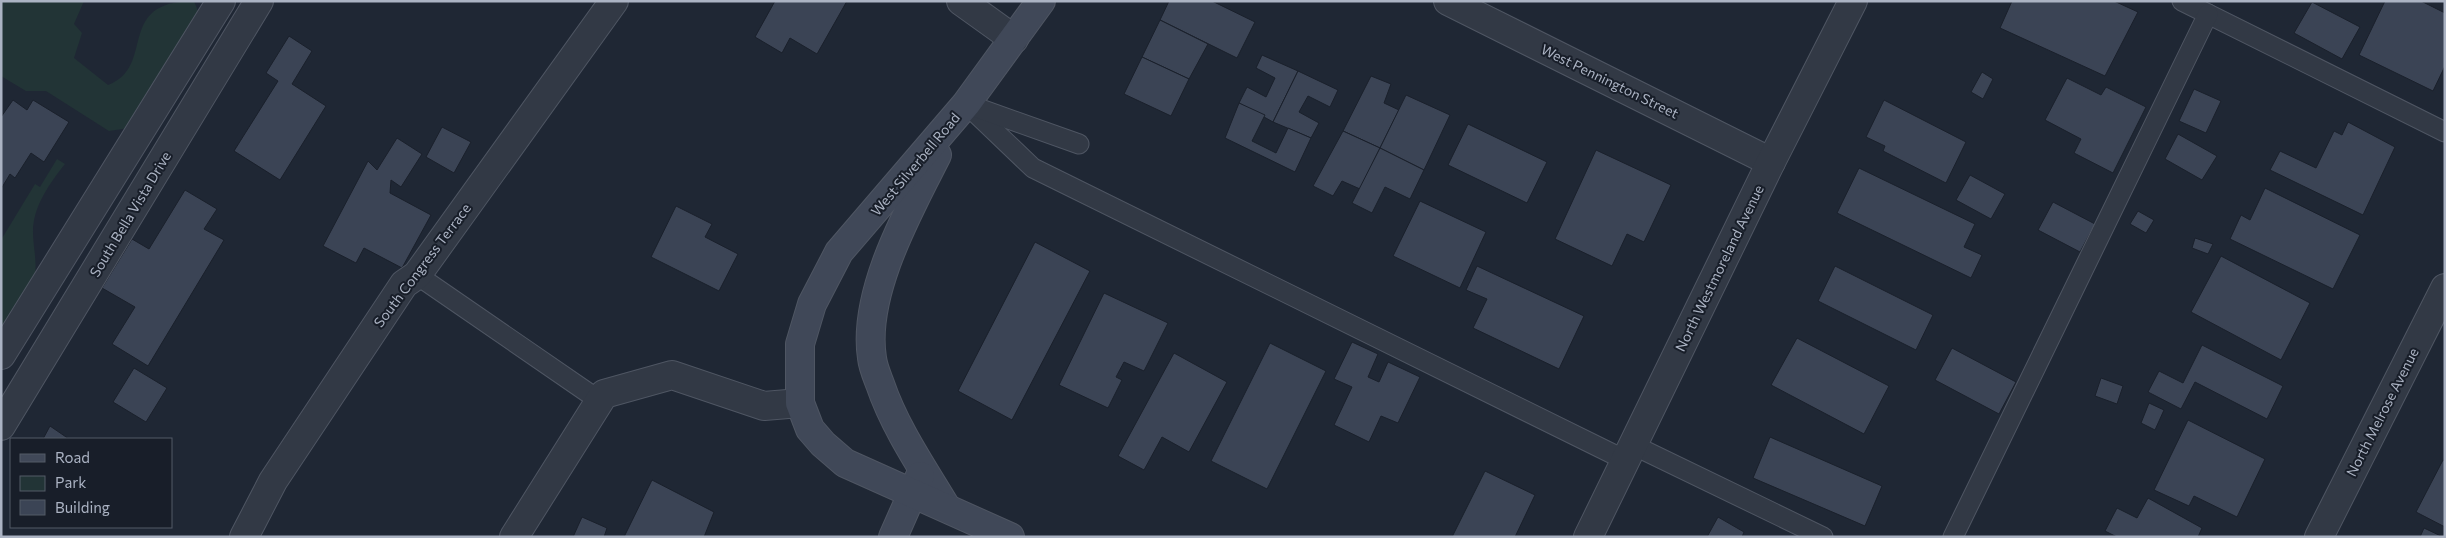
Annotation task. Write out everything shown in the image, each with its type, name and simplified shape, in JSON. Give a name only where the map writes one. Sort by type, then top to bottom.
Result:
[{"type":"main road","points":[[966,104],[1041,1]]},
{"type":"main road","name":"West Silverbell Road","points":[[946,507],[845,463],[823,444],[810,429],[800,403],[800,344],[812,304],[840,252],[966,104]]},
{"type":"main road","name":"West Silverbell Road","points":[[946,507],[886,402],[872,360],[870,318],[884,272],[913,201],[966,104]]},
{"type":"main road","points":[[893,537],[923,468]]},
{"type":"main road","points":[[946,507],[1010,537]]},
{"type":"street","points":[[1,355],[221,1]]},
{"type":"street","name":"South Bella Vista Drive","points":[[1,426],[259,1]]},
{"type":"street","name":"South Congress Terrace","points":[[244,537],[273,481],[348,365],[404,284],[417,275],[614,1]]},
{"type":"street","points":[[961,1],[1014,39]]},
{"type":"street","name":"West Pennington Street","points":[[1448,1],[1771,162]]},
{"type":"street","name":"North Westmoreland Avenue","points":[[1588,537],[1771,162],[1852,1]]},
{"type":"street","name":"North Melrose Avenue","points":[[2319,537],[2445,288]]},
{"type":"street","points":[[514,537],[604,394],[672,375],[764,406],[800,403]]},
{"type":"lane","points":[[2182,1],[2445,132]]},
{"type":"lane","points":[[1953,537],[2208,14]]},
{"type":"lane","points":[[966,104],[1079,144]]},
{"type":"lane","points":[[966,104],[1033,168],[1629,452],[1823,537]]},
{"type":"lane","points":[[417,275],[600,400]]},
{"type":"green space","points":[[1,1],[84,1],[74,24],[82,33],[74,58],[108,85],[122,76],[131,64],[139,36],[145,23],[154,12],[169,4],[194,1],[200,16],[129,128],[109,131],[46,91],[26,91],[1,76]]},
{"type":"green space","points":[[57,159],[65,164],[43,195],[34,222],[35,269],[33,283],[22,310],[1,342],[1,240],[35,184],[40,187]]},
{"type":"building","points":[[775,1],[847,1],[817,54],[790,38],[782,53],[755,37]]},
{"type":"building","points":[[1169,1],[1212,1],[1255,22],[1237,58],[1160,20]]},
{"type":"building","points":[[2012,1],[2114,1],[2138,12],[2105,76],[2000,28]]},
{"type":"building","points":[[2385,1],[2421,1],[2445,13],[2445,66],[2433,91],[2359,55]]},
{"type":"building","points":[[2312,2],[2360,27],[2342,59],[2294,33]]},
{"type":"building","points":[[1160,20],[1208,44],[1189,79],[1142,57]]},
{"type":"building","points":[[289,36],[312,51],[292,84],[326,106],[280,180],[234,151],[278,81],[266,73]]},
{"type":"building","points":[[1262,55],[1298,71],[1273,122],[1239,103],[1247,87],[1266,97],[1275,78],[1256,68]]},
{"type":"building","points":[[1142,57],[1189,79],[1171,116],[1124,94]]},
{"type":"building","points":[[1298,71],[1338,90],[1330,107],[1308,96],[1299,112],[1319,123],[1311,138],[1273,122]]},
{"type":"building","points":[[1982,72],[1993,79],[1983,99],[1971,92]]},
{"type":"building","points":[[1371,76],[1391,84],[1384,103],[1399,110],[1380,148],[1343,131]]},
{"type":"building","points":[[2067,78],[2101,95],[2106,87],[2146,107],[2113,173],[2074,153],[2081,139],[2045,120]]},
{"type":"building","points":[[2194,89],[2221,101],[2206,133],[2179,121]]},
{"type":"building","points":[[1406,95],[1450,115],[1424,170],[1380,148]]},
{"type":"building","points":[[13,100],[27,110],[33,100],[69,122],[44,162],[31,153],[15,178],[10,174],[1,189],[1,117]]},
{"type":"building","points":[[1884,100],[1966,142],[1946,183],[1883,151],[1885,146],[1866,137]]},
{"type":"building","points":[[1239,103],[1265,115],[1252,141],[1276,153],[1288,128],[1311,138],[1295,172],[1225,138]]},
{"type":"building","points":[[2348,122],[2395,147],[2363,215],[2270,170],[2280,151],[2316,168],[2334,131],[2342,135]]},
{"type":"building","points":[[1468,124],[1547,162],[1527,203],[1448,165]]},
{"type":"building","points":[[442,127],[471,142],[454,173],[426,157]]},
{"type":"building","points":[[1343,131],[1380,148],[1360,189],[1342,181],[1333,196],[1313,186]]},
{"type":"building","points":[[2178,134],[2217,156],[2202,180],[2165,159]]},
{"type":"building","points":[[397,138],[422,154],[401,187],[391,180],[390,193],[431,215],[402,268],[364,248],[356,263],[323,246],[368,161],[377,170]]},
{"type":"building","points":[[1380,148],[1424,170],[1410,199],[1385,187],[1372,213],[1352,203]]},
{"type":"building","points":[[1596,150],[1671,185],[1644,242],[1627,234],[1612,266],[1555,239]]},
{"type":"building","points":[[1859,168],[1975,224],[1964,247],[1982,255],[1971,278],[1837,213]]},
{"type":"building","points":[[1970,175],[2005,194],[1991,219],[1956,200]]},
{"type":"building","points":[[2265,188],[2360,235],[2333,289],[2230,239],[2241,215],[2250,220]]},
{"type":"building","points":[[185,190],[217,209],[204,229],[224,240],[148,366],[112,344],[135,307],[102,288],[132,239],[149,249]]},
{"type":"building","points":[[1420,201],[1486,232],[1460,288],[1393,256]]},
{"type":"building","points":[[2053,202],[2095,224],[2080,252],[2038,230]]},
{"type":"building","points":[[676,206],[712,224],[705,237],[738,254],[719,291],[651,257]]},
{"type":"building","points":[[2138,211],[2154,220],[2146,233],[2130,224]]},
{"type":"building","points":[[2195,238],[2213,244],[2208,254],[2192,248]]},
{"type":"building","points":[[1035,242],[1090,271],[1012,420],[958,391]]},
{"type":"building","points":[[2221,256],[2310,303],[2281,360],[2191,312]]},
{"type":"building","points":[[1477,266],[1584,316],[1559,369],[1473,328],[1487,299],[1466,290]]},
{"type":"building","points":[[1835,266],[1933,315],[1916,350],[1818,301]]},
{"type":"building","points":[[1104,293],[1168,323],[1144,371],[1124,362],[1116,377],[1122,380],[1108,408],[1059,385]]},
{"type":"building","points":[[1797,338],[1889,386],[1864,434],[1771,385]]},
{"type":"building","points":[[1352,342],[1378,354],[1368,377],[1379,382],[1388,362],[1420,377],[1398,423],[1381,416],[1369,442],[1334,425],[1352,387],[1334,379]]},
{"type":"building","points":[[1270,343],[1326,371],[1267,489],[1211,461]]},
{"type":"building","points":[[2202,345],[2283,386],[2267,419],[2195,382],[2181,409],[2148,392],[2159,371],[2183,383]]},
{"type":"building","points":[[1952,348],[2016,382],[1999,414],[1935,380]]},
{"type":"building","points":[[1174,353],[1227,382],[1189,452],[1162,437],[1144,470],[1118,456]]},
{"type":"building","points":[[134,368],[167,388],[146,422],[113,402]]},
{"type":"building","points":[[2101,378],[2123,386],[2117,404],[2095,396]]},
{"type":"building","points":[[2149,403],[2164,410],[2155,430],[2141,423]]},
{"type":"building","points":[[2188,420],[2265,459],[2237,517],[2194,496],[2189,506],[2154,490]]},
{"type":"building","points":[[50,426],[68,438],[44,438]]},
{"type":"building","points":[[1770,437],[1882,486],[1865,526],[1753,478]]},
{"type":"building","points":[[2443,460],[2445,461],[2445,527],[2416,512]]},
{"type":"building","points":[[1485,471],[1535,495],[1515,537],[1452,537]]},
{"type":"building","points":[[652,480],[714,512],[704,537],[624,537]]},
{"type":"building","points":[[2148,498],[2202,528],[2198,537],[2117,537],[2105,531],[2117,508],[2137,518]]},
{"type":"building","points":[[582,517],[607,528],[604,537],[573,537]]},
{"type":"building","points":[[1718,517],[1744,532],[1742,537],[1707,537]]},
{"type":"building","points":[[2424,528],[2443,537],[2420,537]]}]
